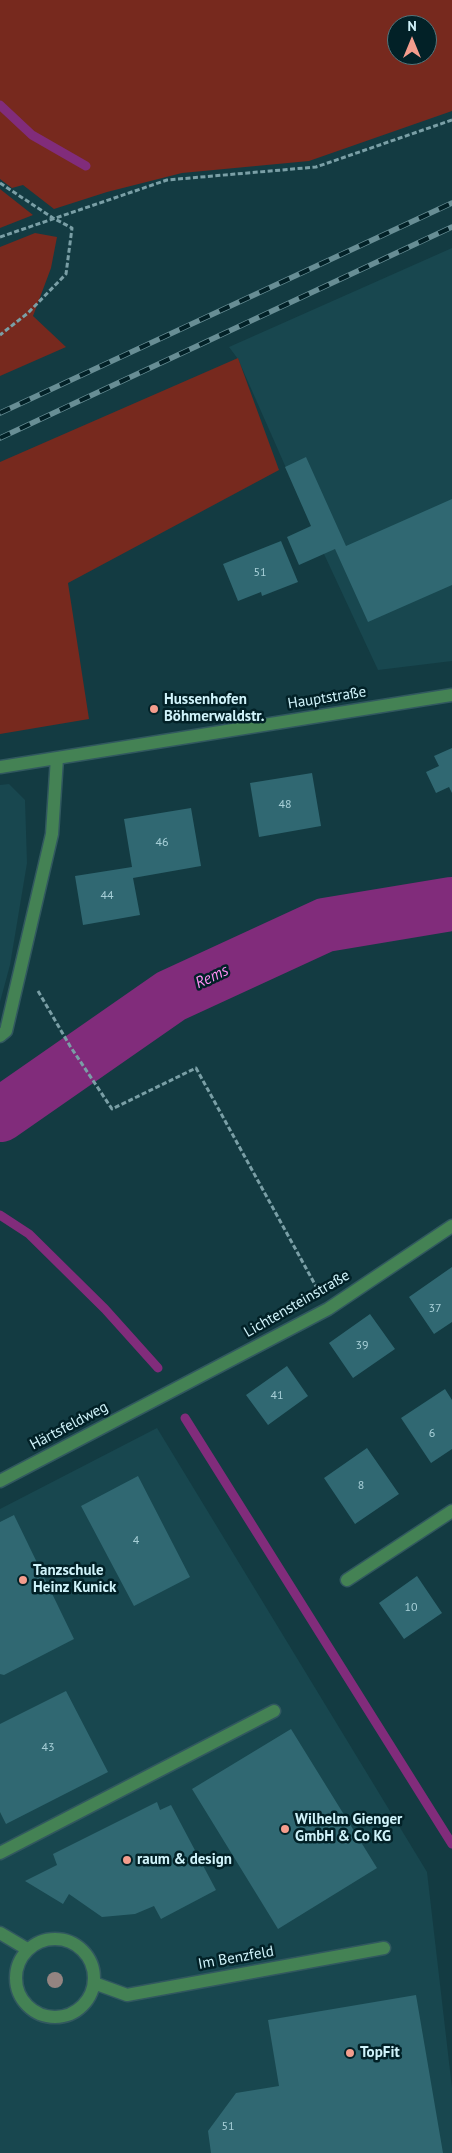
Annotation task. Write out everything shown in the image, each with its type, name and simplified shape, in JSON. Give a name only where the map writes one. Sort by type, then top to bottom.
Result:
[{"type":"street","name":"Hauptstraße","points":[[0,767],[452,695]]},
{"type":"street","points":[[0,1036],[6,1030],[52,834],[56,758]]},
{"type":"street","name":"Lichtensteinstraße","points":[[153,1401],[328,1309],[452,1226]]},
{"type":"street","name":"Härtsfeldweg","points":[[0,1480],[153,1401]]},
{"type":"street","points":[[347,1580],[452,1511]]},
{"type":"street","points":[[0,1853],[274,1710]]},
{"type":"street","points":[[0,1932],[27,1949]]},
{"type":"street","points":[[46,1939],[65,1940],[81,1949],[92,1964],[94,1983],[88,2001],[73,2014],[54,2018],[35,2013],[21,2000],[15,1982],[18,1963],[27,1949],[46,1939]]},
{"type":"street","name":"Im Benzfeld","points":[[94,1983],[127,1995],[384,1948]]},
{"type":"path","points":[[0,237],[167,180],[316,167],[452,120]]},
{"type":"path","points":[[0,183],[53,218],[72,228],[66,274],[28,313],[0,335]]},
{"type":"path","points":[[22,965],[70,1046],[112,1109],[196,1068],[328,1309]]},
{"type":"shaded area","points":[[0,0],[452,0],[452,111],[309,161],[182,173],[107,192],[54,209],[23,185],[12,188],[0,179]]},
{"type":"shaded area","points":[[0,189],[33,215],[0,228]]},
{"type":"shaded area","points":[[35,233],[57,237],[51,268],[33,316],[66,347],[0,376],[0,247]]},
{"type":"shaded area","points":[[452,248],[452,661],[378,670],[324,554],[238,359],[229,347]]},
{"type":"shaded area","points":[[238,358],[279,470],[68,583],[89,719],[0,734],[0,462]]},
{"type":"shaded area","points":[[9,784],[25,800],[27,863],[10,965],[0,1002],[0,785]]},
{"type":"shaded area","points":[[157,1428],[427,1872],[452,2088],[452,2153],[0,2153],[0,1509]]},
{"type":"building","points":[[306,457],[346,546],[452,499],[452,585],[368,622],[335,549],[299,565],[287,537],[311,526],[285,467]]},
{"type":"building","points":[[281,541],[298,582],[262,596],[261,592],[238,601],[223,564]]},
{"type":"building","points":[[452,748],[452,793],[449,787],[436,793],[426,772],[439,766],[434,756]]},
{"type":"building","points":[[312,773],[321,826],[259,837],[250,783]]},
{"type":"building","points":[[191,808],[201,866],[133,878],[140,915],[83,925],[75,876],[132,867],[124,819]]},
{"type":"building","points":[[452,1267],[452,1322],[434,1334],[409,1297]]},
{"type":"building","points":[[370,1314],[395,1349],[353,1378],[329,1343]]},
{"type":"building","points":[[287,1366],[308,1396],[268,1425],[246,1395]]},
{"type":"building","points":[[445,1389],[452,1400],[452,1449],[431,1463],[401,1418]]},
{"type":"building","points":[[367,1448],[399,1494],[355,1524],[324,1478]]},
{"type":"building","points":[[138,1476],[190,1577],[134,1606],[81,1506]]},
{"type":"building","name":"Tanzschule Heinz Kunick","points":[[14,1515],[74,1639],[4,1675],[0,1674],[0,1522]]},
{"type":"building","points":[[417,1576],[442,1613],[404,1639],[379,1603]]},
{"type":"building","points":[[66,1691],[108,1772],[6,1824],[0,1812],[0,1724]]},
{"type":"building","name":"Wilhelm Gienger GmbH & Co KG","points":[[291,1729],[377,1868],[278,1929],[192,1789]]},
{"type":"building","name":"raum & design","points":[[157,1802],[160,1810],[171,1805],[216,1890],[161,1919],[154,1906],[135,1914],[102,1917],[69,1894],[63,1904],[25,1881],[57,1865],[53,1854]]},
{"type":"building","name":"TopFit","points":[[416,1995],[443,2153],[211,2153],[208,2131],[236,2093],[279,2086],[268,2020]]},
{"type":"waterway","points":[[0,105],[32,135],[86,166]]},
{"type":"waterway","name":"Rems","points":[[0,1115],[171,996],[325,925],[452,904]]},
{"type":"waterway","points":[[319,906],[325,925]]},
{"type":"waterway","points":[[0,1215],[29,1234],[105,1309],[158,1368]]},
{"type":"waterway","points":[[185,1418],[452,1844]]},
{"type":"railway","points":[[0,413],[452,203]]},
{"type":"railway","points":[[0,438],[452,227]]},
{"type":"place","name":"Hussenhofen Böhmerwaldstr.","points":[[154,709]]},
{"type":"place","name":"Tanzschule Heinz Kunick","points":[[23,1580]]},
{"type":"place","name":"Wilhelm Gienger GmbH & Co KG","points":[[285,1829]]},
{"type":"place","name":"raum & design","points":[[127,1860]]},
{"type":"place","name":"TopFit","points":[[350,2053]]}]
